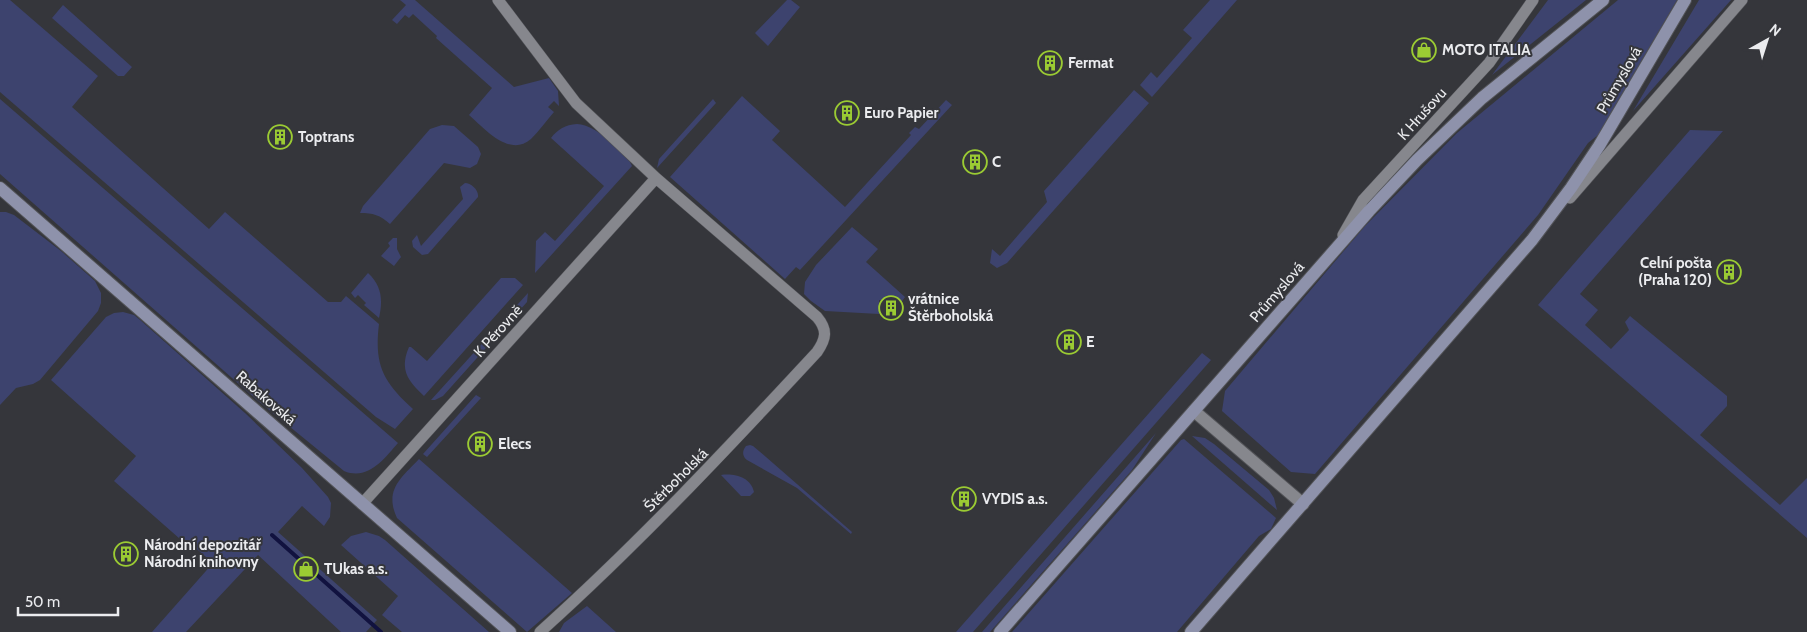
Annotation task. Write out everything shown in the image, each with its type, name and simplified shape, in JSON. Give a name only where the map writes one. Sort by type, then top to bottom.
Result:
[{"type":"main road","name":"Průmyslová","points":[[1000,632],[1335,250],[1417,160],[1455,122],[1515,70],[1604,0]]},
{"type":"main road","name":"Průmyslová","points":[[1192,632],[1532,240],[1600,146],[1685,0]]},
{"type":"main road","name":"Rabakovská","points":[[0,188],[510,632]]},
{"type":"street","points":[[498,0],[576,103],[656,178]]},
{"type":"street","name":"K Hrušovu","points":[[1335,250],[1363,200],[1489,63],[1533,0]]},
{"type":"street","points":[[1532,240],[1742,0]]},
{"type":"street","name":"Štěrboholská","points":[[540,632],[600,577],[707,469],[818,352],[825,341],[822,323],[817,317],[656,178]]},
{"type":"street","name":"K Pérovně","points":[[362,504],[656,178]]},
{"type":"street","points":[[1194,411],[1303,504]]},
{"type":"shaded area","points":[[0,0],[10,0],[98,76],[72,107],[209,229],[225,212],[328,302],[341,302],[346,296],[379,324],[378,351],[383,372],[394,390],[413,409],[395,429],[376,417],[0,92]]},
{"type":"shaded area","points":[[400,0],[415,0],[514,87],[549,78],[558,91],[559,106],[554,101],[548,107],[554,112],[531,139],[523,144],[514,145],[497,139],[469,115],[492,88],[436,38],[437,36],[413,14],[409,18],[405,15],[397,24],[392,20],[406,5]]},
{"type":"shaded area","points":[[787,0],[791,0],[800,7],[768,46],[755,33]]},
{"type":"shaded area","points":[[1210,0],[1237,0],[1152,97],[1140,85],[1151,72],[1157,78],[1192,38],[1183,30]]},
{"type":"shaded area","points":[[1548,0],[1586,0],[1492,75]]},
{"type":"shaded area","points":[[1618,0],[1677,0],[1598,135],[1588,143],[1538,215],[1315,474],[1291,472],[1222,411],[1225,391],[1365,226],[1457,133]]},
{"type":"shaded area","points":[[1699,0],[1731,0],[1633,111]]},
{"type":"shaded area","points":[[63,5],[132,67],[124,76],[118,76],[52,18]]},
{"type":"shaded area","points":[[1134,90],[1149,103],[1007,263],[997,268],[990,263],[992,249],[1000,256],[1047,202],[1044,191]]},
{"type":"shaded area","points":[[742,96],[780,131],[772,140],[845,207],[911,135],[909,133],[915,127],[919,129],[946,100],[952,105],[800,270],[796,267],[785,279],[670,177]]},
{"type":"shaded area","points":[[0,99],[398,443],[387,456],[368,471],[353,473],[344,471],[257,400],[0,174]]},
{"type":"shaded area","points":[[713,99],[716,103],[657,168],[659,159]]},
{"type":"shaded area","points":[[577,124],[592,129],[606,138],[632,166],[535,273],[536,241],[545,232],[555,241],[604,186],[551,138],[562,128]]},
{"type":"shaded area","points":[[442,125],[454,126],[478,147],[481,154],[477,164],[470,168],[444,163],[390,224],[376,215],[360,213],[363,206],[430,129]]},
{"type":"shaded area","points":[[1690,130],[1723,131],[1580,294],[1598,310],[1585,325],[1611,349],[1629,330],[1625,322],[1630,316],[1727,396],[1727,406],[1700,435],[1780,505],[1807,478],[1807,538],[1538,305]]},
{"type":"shaded area","points":[[465,183],[474,187],[478,197],[428,254],[422,255],[413,247],[412,241],[417,235],[421,246],[463,199],[460,187]]},
{"type":"shaded area","points":[[0,212],[14,215],[61,251],[95,281],[101,293],[101,303],[98,311],[40,380],[33,384],[16,388],[0,405]]},
{"type":"shaded area","points":[[852,227],[878,249],[866,262],[905,297],[900,304],[879,300],[879,314],[825,311],[804,294],[805,282],[816,265]]},
{"type":"shaded area","points":[[393,238],[397,238],[397,249],[401,257],[394,266],[381,256],[390,246],[388,243]]},
{"type":"shaded area","points":[[368,273],[379,288],[381,305],[379,318],[364,305],[366,303],[358,295],[355,298],[351,293]]},
{"type":"shaded area","points":[[501,278],[515,278],[523,285],[424,396],[413,385],[405,369],[406,355],[409,347],[427,361]]},
{"type":"shaded area","points":[[528,293],[527,302],[443,396],[431,400]]},
{"type":"shaded area","points":[[123,312],[134,315],[139,319],[245,413],[302,468],[328,497],[331,503],[330,517],[324,526],[302,506],[278,532],[377,620],[366,632],[341,632],[258,555],[186,632],[152,632],[213,563],[191,544],[188,546],[114,481],[136,456],[51,380],[106,317],[114,313]]},
{"type":"shaded area","points":[[1202,353],[1211,360],[973,632],[956,632]]},
{"type":"shaded area","points":[[476,395],[481,398],[427,457],[423,454]]},
{"type":"shaded area","points":[[1156,433],[1132,470],[990,632],[982,632]]},
{"type":"shaded area","points":[[1192,436],[1205,438],[1214,444],[1269,490],[1274,498],[1277,510]]},
{"type":"shaded area","points":[[1184,439],[1276,518],[1271,529],[1259,536],[1177,632],[1012,632],[1181,440]]},
{"type":"shaded area","points":[[750,445],[852,532],[851,534],[797,488],[747,460],[743,452],[746,446]]},
{"type":"shaded area","points":[[419,459],[572,593],[527,632],[397,518],[392,500],[396,485]]},
{"type":"shaded area","points":[[721,475],[741,477],[749,483],[754,492],[750,496],[741,496]]},
{"type":"shaded area","points":[[366,532],[385,540],[489,632],[402,632],[382,615],[398,596],[341,545],[351,536]]},
{"type":"shaded area","points":[[587,606],[616,632],[559,632],[564,623]]},
{"type":"waterway","points":[[272,535],[381,632]]},
{"type":"place","name":"MOTO ITALIA","points":[[1424,50]]},
{"type":"place","name":"Fermat","points":[[1050,63]]},
{"type":"place","name":"Euro Papier","points":[[847,113]]},
{"type":"place","name":"Toptrans","points":[[280,137]]},
{"type":"place","name":"C","points":[[975,162]]},
{"type":"place","name":"Celní pošta (Praha 120)","points":[[1729,272]]},
{"type":"place","name":"vrátnice Štěrboholská","points":[[891,308]]},
{"type":"place","name":"E","points":[[1069,342]]},
{"type":"place","name":"Elecs","points":[[480,444]]},
{"type":"place","name":"VYDIS a.s.","points":[[964,499]]},
{"type":"place","name":"Národní depozitář Národní knihovny","points":[[126,554]]},
{"type":"place","name":"TUkas a.s.","points":[[306,569]]}]
